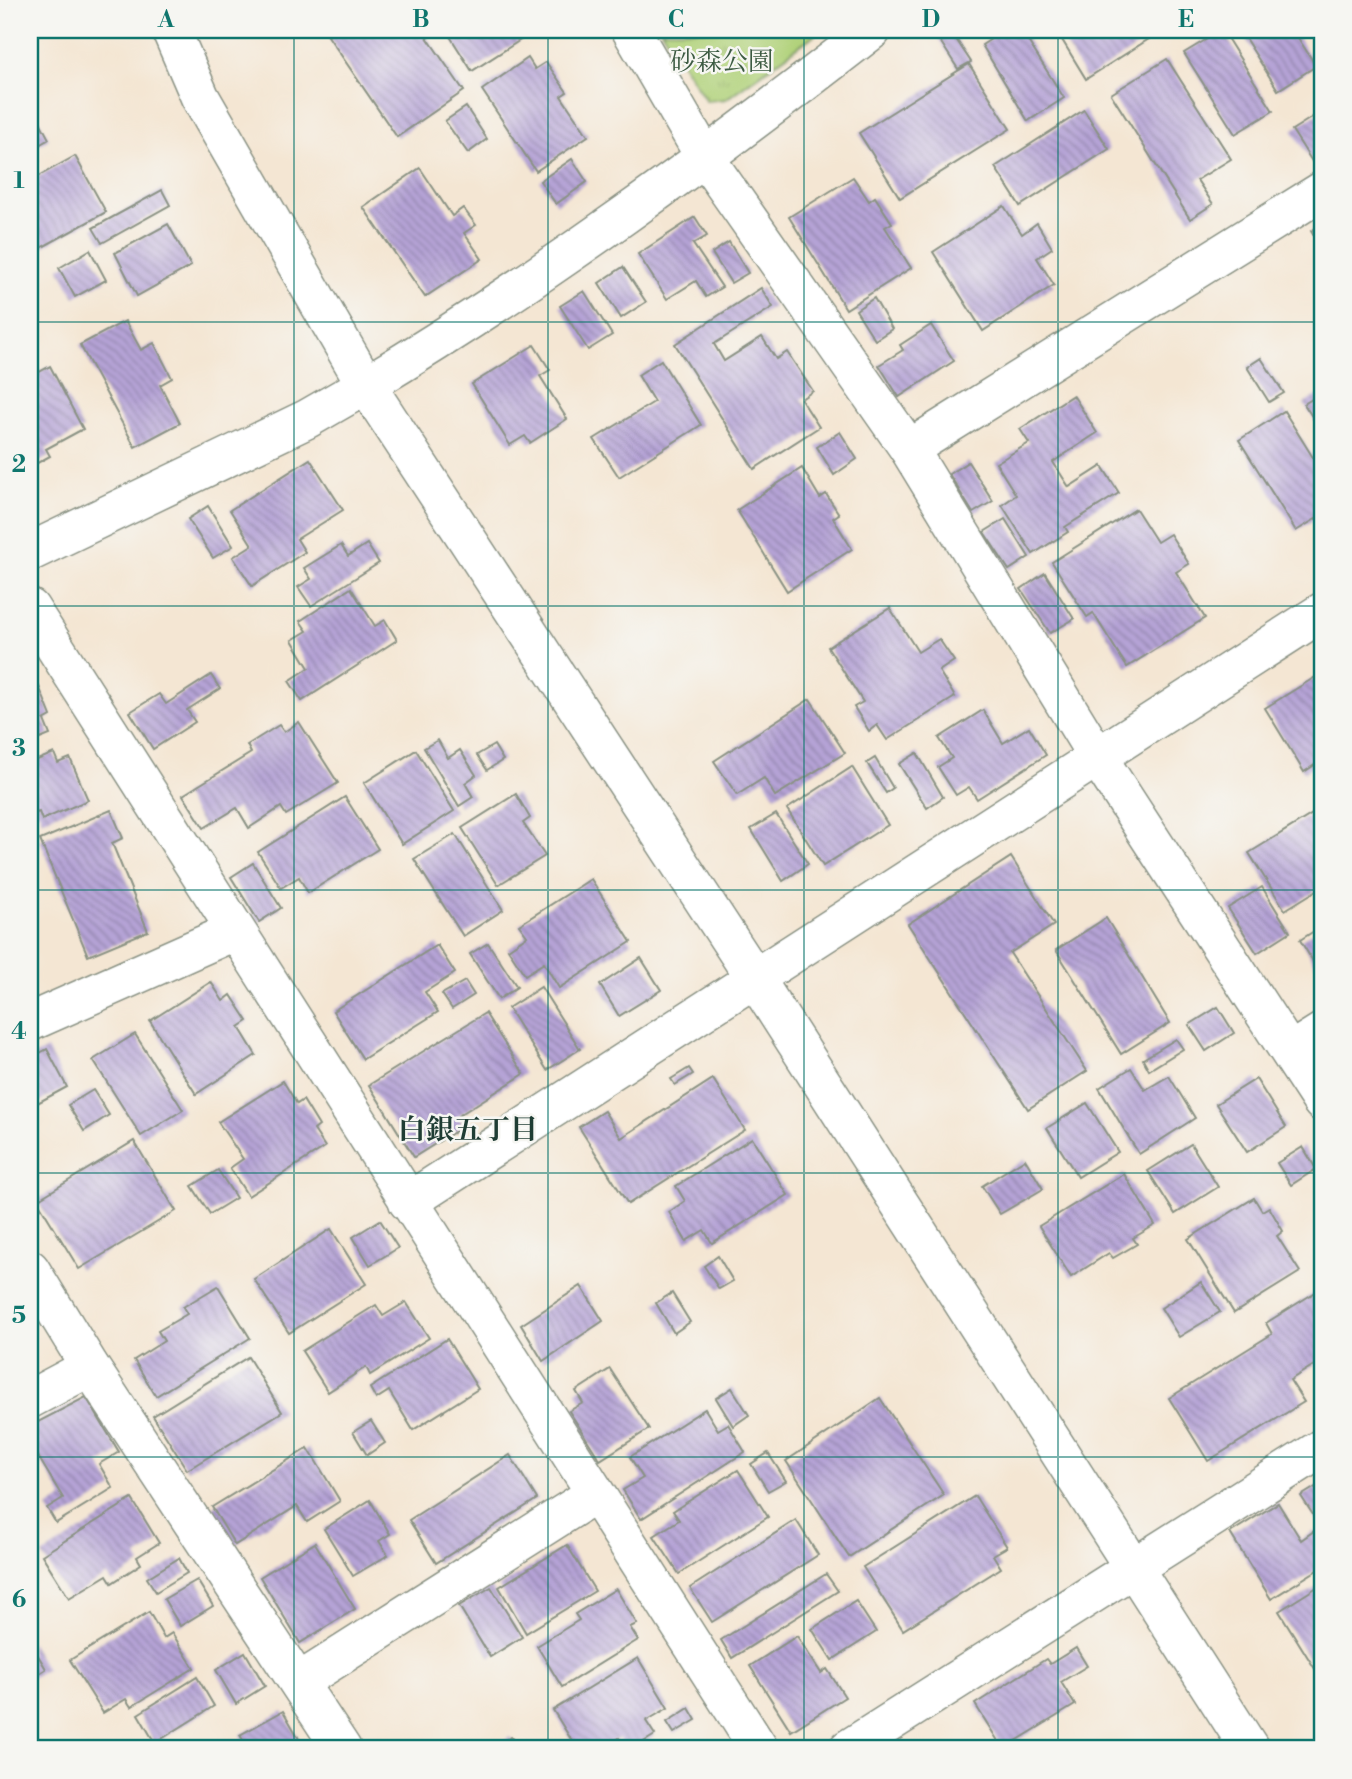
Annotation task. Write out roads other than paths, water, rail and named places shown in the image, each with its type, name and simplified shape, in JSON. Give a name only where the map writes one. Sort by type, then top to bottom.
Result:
[{"type":"street","points":[[171,30],[200,97],[366,385],[754,977],[1250,1749]]},
{"type":"street","points":[[631,30],[706,159],[909,449],[1098,758],[1322,1101]]},
{"type":"street","points":[[30,552],[307,419],[423,351],[706,159],[872,30]]},
{"type":"street","points":[[909,449],[1322,191]]},
{"type":"street","points":[[30,608],[759,1749]]},
{"type":"street","points":[[408,1202],[1322,612]]},
{"type":"street","points":[[30,1022],[235,931]]},
{"type":"street","points":[[1290,1052],[1322,1032]]},
{"type":"street","points":[[30,1269],[90,1367],[342,1749]]},
{"type":"street","points":[[30,1399],[90,1367]]},
{"type":"street","points":[[848,1749],[1135,1570],[1322,1448]]},
{"type":"street","points":[[299,1682],[595,1494]]},
{"type":"district","name":"白銀五丁目","points":[[468,1130]]},
{"type":"park label","name":"砂森公園","points":[[722,62]]}]
